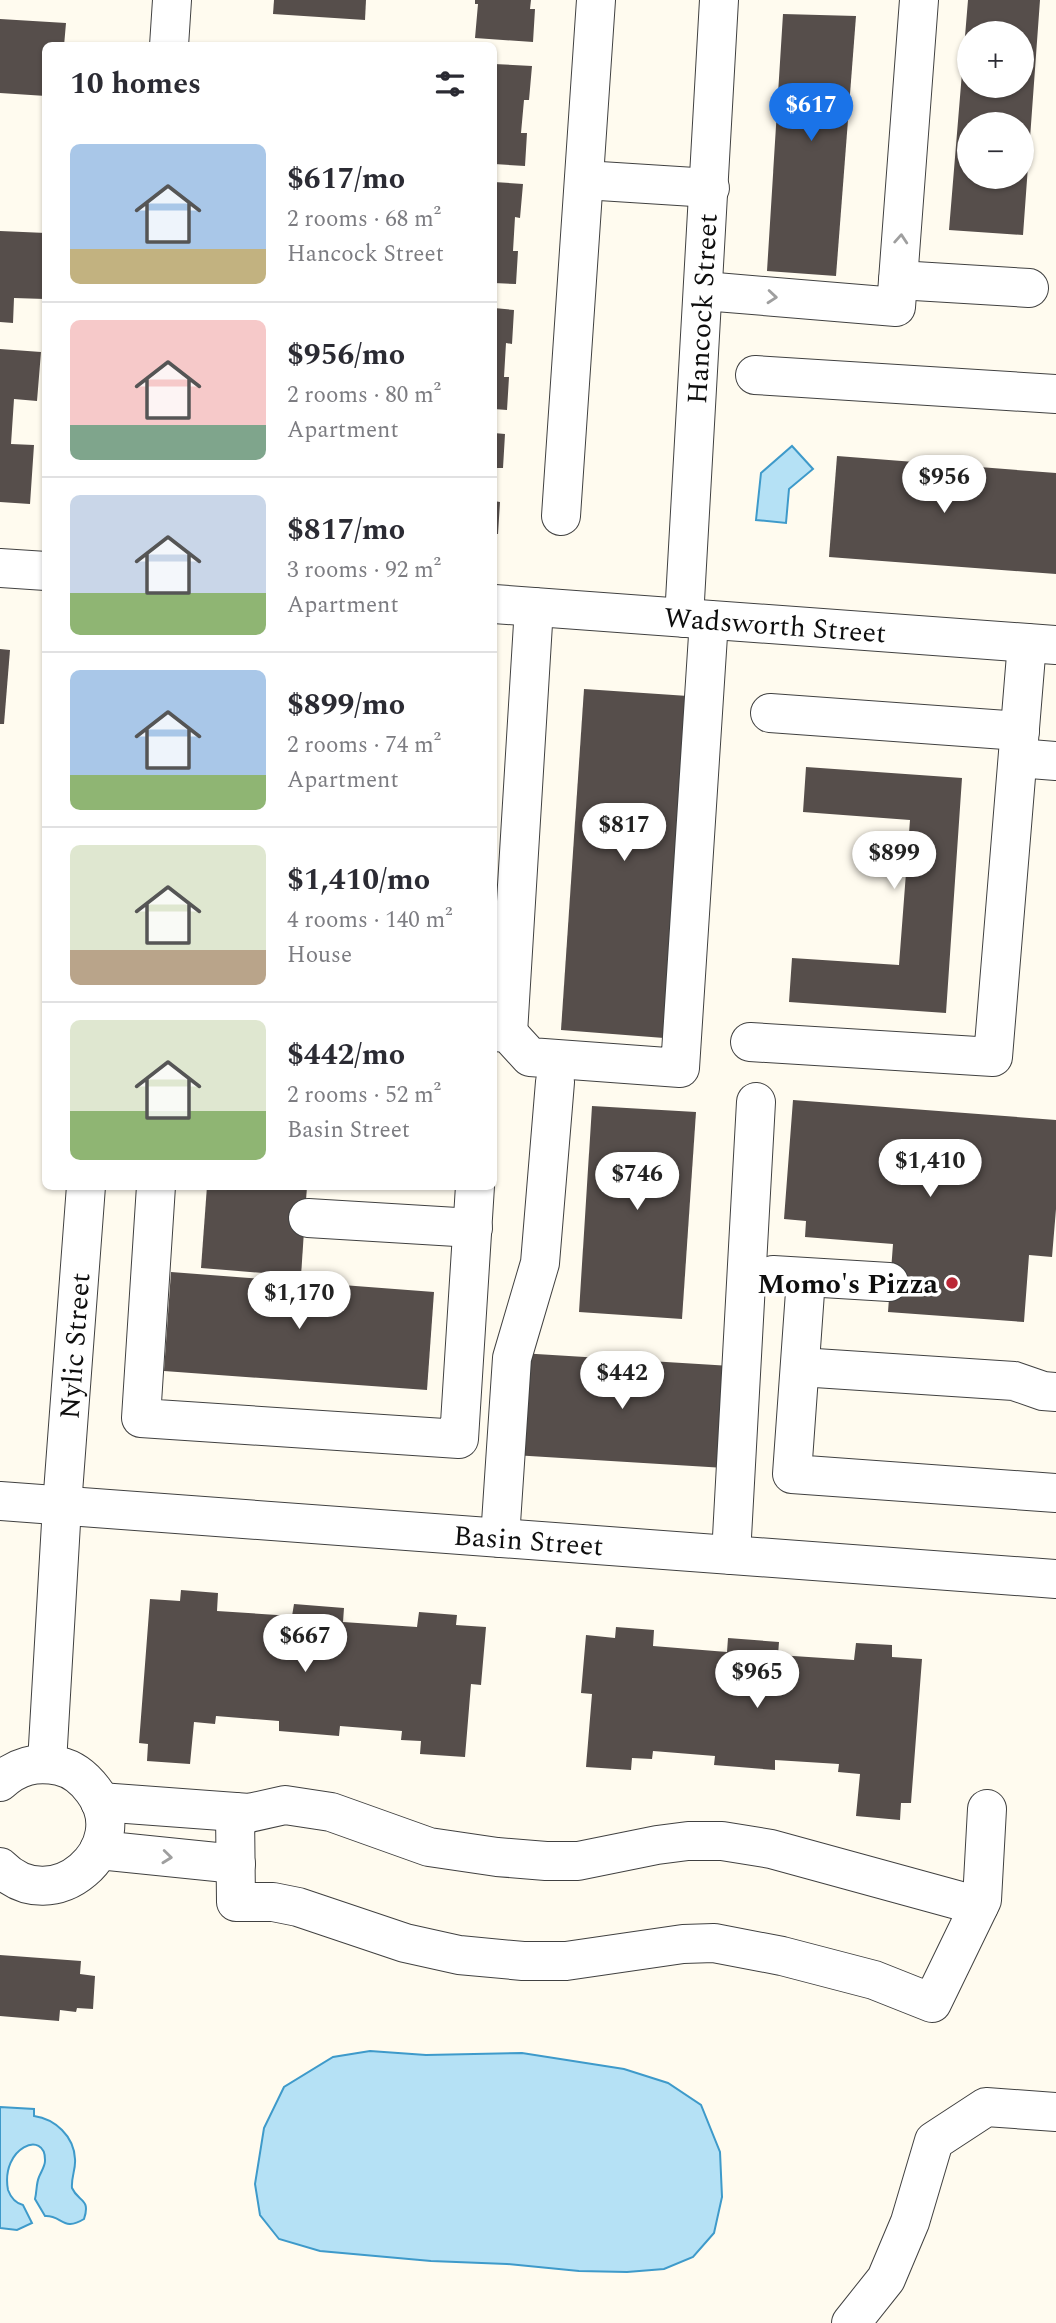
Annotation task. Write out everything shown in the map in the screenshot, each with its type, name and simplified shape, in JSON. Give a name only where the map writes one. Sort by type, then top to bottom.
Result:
[{"type":"street","points":[[169,42],[172,0]]},
{"type":"street","points":[[561,516],[596,0]]},
{"type":"street","name":"Hancock Street","points":[[500,1032],[530,1057],[680,1068],[697,619],[704,291],[719,0]]},
{"type":"street","points":[[704,291],[896,307],[919,0]]},
{"type":"street","points":[[584,180],[710,188]]},
{"type":"street","points":[[898,280],[1029,288]]},
{"type":"street","points":[[755,375],[1056,394]]},
{"type":"street","points":[[0,568],[42,571]]},
{"type":"street","name":"Wadsworth Street","points":[[497,604],[1042,644]]},
{"type":"street","points":[[500,1032],[510,713],[534,607]]},
{"type":"street","points":[[750,1042],[993,1057],[1019,744],[1042,644]]},
{"type":"street","points":[[770,713],[1019,744],[1056,761]]},
{"type":"street","points":[[500,1538],[512,1359],[540,1263],[555,1082]]},
{"type":"street","points":[[731,1555],[756,1102]]},
{"type":"street","name":"Nylic Street","points":[[47,1763],[62,1506],[86,1190]]},
{"type":"street","points":[[156,1190],[141,1418],[459,1439],[475,1190]]},
{"type":"street","points":[[308,1218],[473,1227]]},
{"type":"street","points":[[889,1282],[790,1277],[800,1367],[792,1474],[1056,1493]]},
{"type":"street","points":[[800,1367],[1014,1381],[1043,1391],[1056,1392]]},
{"type":"street","name":"Basin Street","points":[[0,1501],[1056,1579]]},
{"type":"street","points":[[0,1782],[9,1773],[27,1765],[47,1763],[67,1768],[85,1779],[100,1802],[104,1816],[104,1837],[99,1850],[83,1872],[65,1883],[44,1887],[25,1884],[8,1875],[0,1867]]},
{"type":"street","points":[[100,1802],[249,1813],[285,1805],[331,1811],[429,1847],[545,1861],[578,1861],[688,1841],[722,1842],[771,1849],[979,1906]]},
{"type":"street","points":[[235,1812],[236,1902],[273,1902],[298,1907],[405,1943],[460,1955],[523,1961],[566,1961],[683,1944],[714,1943],[782,1956],[874,1980],[932,2003],[982,1900],[987,1809]]},
{"type":"street","points":[[99,1850],[236,1864]]},
{"type":"street","points":[[851,2323],[886,2279],[910,2222],[934,2141],[986,2108],[1056,2112]]},
{"type":"water","points":[[792,446],[813,469],[789,489],[786,523],[756,520],[761,473]]},
{"type":"water","points":[[370,2051],[426,2055],[522,2053],[624,2069],[668,2083],[701,2105],[720,2152],[722,2197],[714,2233],[693,2257],[664,2269],[627,2272],[431,2261],[320,2251],[279,2239],[260,2215],[255,2184],[264,2128],[284,2087],[333,2057]]},
{"type":"water","points":[[0,2107],[34,2109],[34,2116],[56,2125],[67,2136],[75,2159],[72,2188],[85,2204],[84,2219],[67,2224],[45,2216],[35,2199],[38,2180],[45,2163],[43,2151],[39,2146],[32,2145],[16,2153],[7,2175],[10,2195],[23,2205],[32,2223],[17,2230],[0,2228]]},
{"type":"building","points":[[274,0],[366,0],[365,20],[273,14]]},
{"type":"building","points":[[475,0],[531,0],[530,9],[535,9],[533,42],[475,38],[478,4],[475,4]]},
{"type":"building","points":[[968,0],[1040,0],[1034,83],[1034,21],[966,21]]},
{"type":"building","points":[[783,14],[856,16],[836,276],[767,271]]},
{"type":"building","points":[[0,19],[66,23],[64,42],[42,42],[42,96],[0,93]]},
{"type":"building","points":[[497,64],[532,66],[529,100],[524,100],[521,133],[527,133],[525,166],[497,164]]},
{"type":"building","points":[[960,98],[1033,98],[1032,112],[959,112]]},
{"type":"building","points":[[957,133],[957,189],[1026,189],[1023,235],[949,230]]},
{"type":"building","points":[[497,182],[523,184],[520,218],[515,217],[513,251],[518,251],[516,284],[497,283]]},
{"type":"building","points":[[0,231],[42,233],[42,299],[14,298],[13,323],[0,322]]},
{"type":"building","points":[[497,308],[514,310],[512,344],[506,343],[504,377],[509,377],[507,410],[497,409]]},
{"type":"building","points":[[0,349],[41,352],[37,401],[14,399],[11,444],[34,445],[30,504],[0,502]]},
{"type":"building","points":[[497,433],[505,434],[503,468],[497,468]]},
{"type":"building","points":[[837,456],[1056,473],[1056,574],[829,557]]},
{"type":"building","points":[[497,502],[500,502],[497,534]]},
{"type":"building","points":[[0,649],[10,650],[4,724],[0,724]]},
{"type":"building","points":[[584,689],[688,696],[664,1038],[561,1030]]},
{"type":"building","points":[[806,767],[962,778],[946,1013],[789,1002],[792,958],[899,965],[910,820],[803,812]]},
{"type":"building","points":[[793,1100],[1056,1120],[1056,1209],[1052,1257],[1029,1255],[1024,1322],[888,1312],[893,1244],[805,1237],[806,1221],[784,1219]]},
{"type":"building","points":[[592,1106],[696,1112],[682,1319],[579,1312]]},
{"type":"building","points":[[207,1190],[307,1190],[301,1276],[201,1268]]},
{"type":"building","points":[[171,1272],[434,1292],[427,1390],[164,1371]]},
{"type":"building","points":[[520,1353],[731,1366],[725,1468],[513,1455]]},
{"type":"building","points":[[181,1590],[218,1593],[217,1611],[292,1616],[294,1604],[344,1608],[343,1622],[417,1627],[419,1612],[457,1615],[456,1625],[486,1627],[481,1685],[471,1684],[465,1757],[420,1754],[421,1741],[401,1740],[402,1731],[340,1726],[339,1736],[279,1731],[279,1721],[216,1716],[215,1724],[194,1722],[190,1764],[147,1761],[148,1744],[139,1743],[150,1599],[180,1601]]},
{"type":"building","points":[[616,1627],[654,1630],[653,1646],[727,1652],[728,1638],[779,1642],[778,1655],[854,1660],[856,1643],[892,1645],[892,1657],[922,1659],[911,1803],[901,1803],[900,1820],[856,1816],[860,1774],[838,1772],[839,1764],[775,1760],[775,1770],[714,1765],[715,1756],[653,1751],[652,1759],[632,1758],[631,1770],[586,1767],[592,1694],[581,1693],[586,1635],[615,1638]]},
{"type":"building","points":[[0,1955],[81,1961],[80,1974],[95,1976],[93,2009],[77,2008],[76,2012],[60,2010],[59,2021],[0,2016]]},
{"type":"place","name":"Momo's Pizza","points":[[952,1283]]}]
